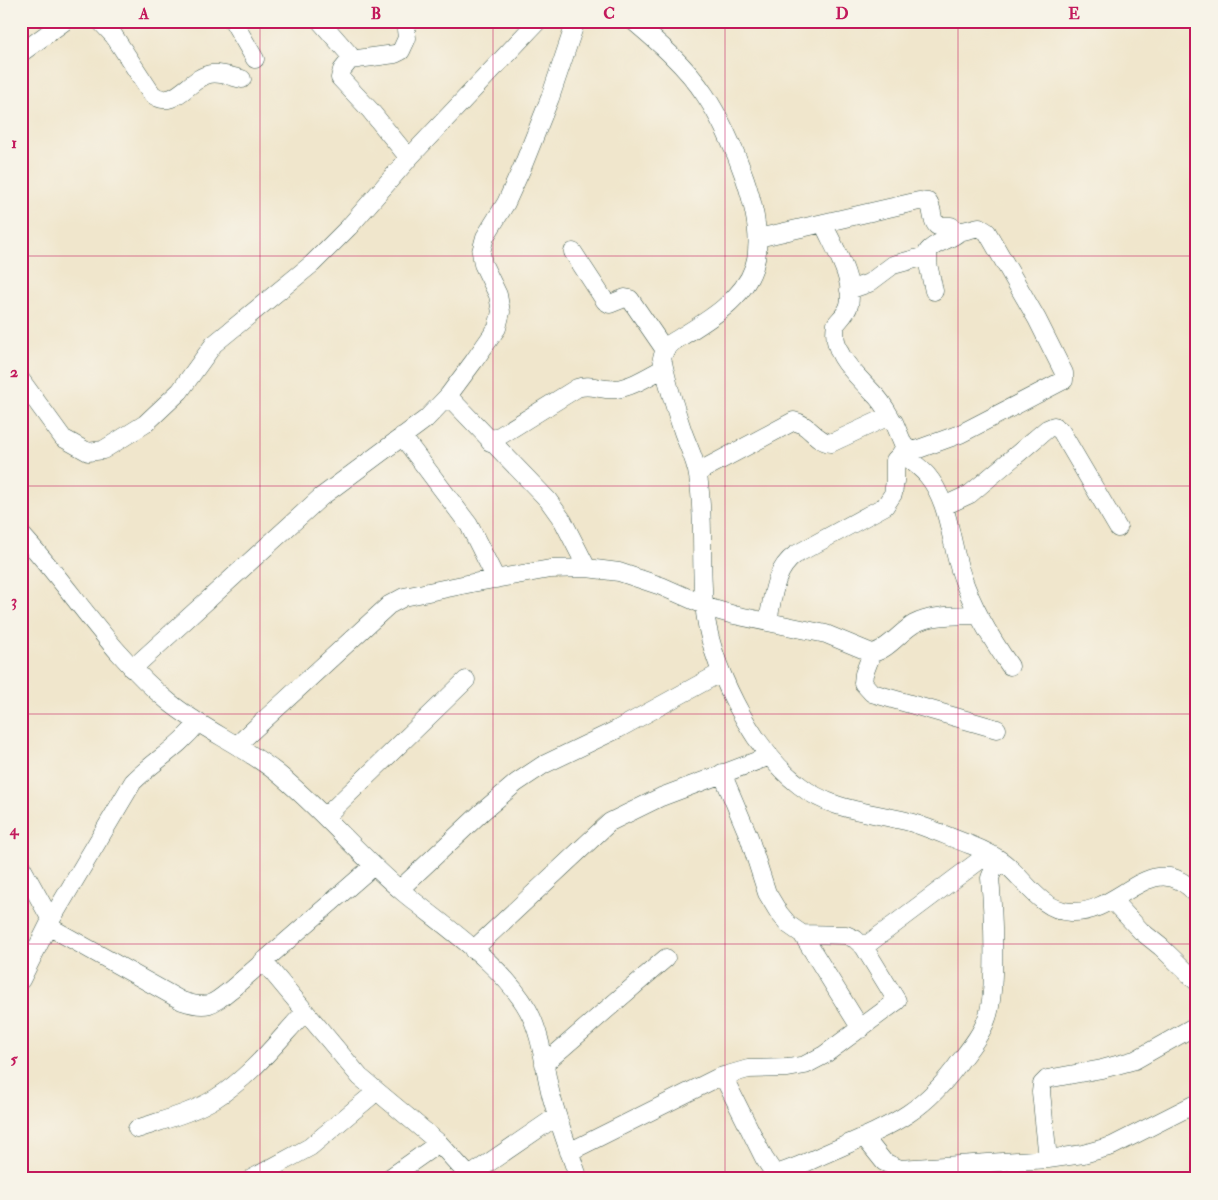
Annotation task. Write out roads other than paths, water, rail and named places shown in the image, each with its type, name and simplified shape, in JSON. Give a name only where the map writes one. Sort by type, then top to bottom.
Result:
[{"type":"street","points":[[21,53],[65,21]]},
{"type":"street","points":[[100,21],[114,36],[152,94],[158,99],[166,101],[173,98],[198,79],[209,74],[220,74],[242,79]]},
{"type":"street","points":[[234,21],[255,59]]},
{"type":"street","points":[[320,21],[346,50],[350,60]]},
{"type":"street","points":[[405,21],[406,38],[401,51],[395,54],[350,60],[342,70],[340,78],[370,110],[409,158]]},
{"type":"street","points":[[21,380],[63,438],[74,446],[88,452],[103,450],[145,424],[180,391],[214,344],[312,264],[349,228],[409,158],[538,21]]},
{"type":"street","points":[[132,669],[321,498],[426,419],[448,396],[497,328],[501,312],[498,295],[483,264],[481,252],[485,237],[506,203],[522,168],[550,98],[576,21]]},
{"type":"street","points":[[633,21],[679,62],[709,102],[721,123],[744,179],[755,213],[758,238],[754,268],[743,288],[723,308],[665,350],[662,358],[698,472],[702,508],[704,605],[720,673],[738,708],[770,756],[799,786],[829,803],[908,822],[976,846],[996,858],[1038,897],[1056,910],[1072,912],[1090,910],[1113,901],[1130,889],[1155,876],[1173,876],[1184,881],[1197,895]]},
{"type":"street","points":[[758,238],[924,200],[931,205],[934,224],[952,226],[959,232]]},
{"type":"street","points":[[824,223],[849,290],[848,306],[836,324],[837,346],[844,360],[874,394],[891,418],[904,451],[928,476],[944,506],[961,575],[977,615],[1010,666]]},
{"type":"street","points":[[768,621],[778,576],[788,560],[885,506],[893,494],[895,460],[904,451],[913,451],[960,434],[1064,380],[1064,372],[1037,319],[987,232],[979,227],[959,232],[948,241],[930,247],[926,256],[934,291]]},
{"type":"street","points":[[573,252],[605,301],[610,304],[625,298],[630,299],[665,350]]},
{"type":"street","points":[[849,290],[869,283],[886,268],[926,256]]},
{"type":"street","points":[[490,442],[576,388],[585,385],[615,389],[628,386],[664,368]]},
{"type":"street","points":[[448,396],[490,442],[548,500],[563,521],[587,568]]},
{"type":"street","points":[[698,472],[794,421],[803,423],[820,439],[831,443],[882,417],[891,418]]},
{"type":"street","points":[[944,506],[970,494],[1047,429],[1054,426],[1061,431],[1118,528]]},
{"type":"street","points":[[402,436],[469,525],[496,579]]},
{"type":"street","points":[[21,534],[77,598],[132,669],[197,724],[238,744],[275,772],[325,817],[373,866],[473,950],[511,986],[528,1012],[557,1116],[579,1179]]},
{"type":"street","points":[[238,744],[389,605],[404,597],[550,569],[587,568],[620,572],[734,615],[826,634],[872,653],[878,652],[899,634],[916,623],[937,617],[977,615]]},
{"type":"street","points":[[872,653],[864,674],[863,683],[872,693],[998,729]]},
{"type":"street","points":[[400,889],[482,812],[516,783],[543,765],[618,729],[720,673]]},
{"type":"street","points":[[325,817],[466,680]]},
{"type":"street","points":[[21,980],[50,923],[133,782],[151,763],[186,738],[197,724]]},
{"type":"street","points":[[473,950],[610,822],[640,805],[770,756]]},
{"type":"street","points":[[722,773],[749,837],[768,893],[779,913],[789,925],[802,934],[861,1029]]},
{"type":"street","points":[[864,947],[996,858]]},
{"type":"street","points":[[722,1076],[764,1158],[772,1170],[778,1173],[906,1117],[926,1102],[949,1078],[974,1043],[987,1019],[993,997],[990,878],[996,858]]},
{"type":"street","points":[[21,866],[50,923],[182,1001],[200,1007],[213,1004],[373,866]]},
{"type":"street","points":[[1113,901],[1141,931],[1161,947],[1197,982]]},
{"type":"street","points":[[569,1152],[689,1090],[722,1076],[748,1069],[788,1068],[805,1065],[824,1055],[897,1001],[864,947],[846,935],[802,934]]},
{"type":"street","points":[[544,1064],[666,958]]},
{"type":"street","points":[[263,961],[304,1013],[360,1077],[439,1143],[467,1177],[557,1116]]},
{"type":"street","points":[[137,1129],[190,1111],[215,1099],[234,1085],[304,1013]]},
{"type":"street","points":[[1048,1159],[1041,1092],[1042,1084],[1047,1079],[1102,1069],[1135,1060],[1197,1025]]},
{"type":"street","points":[[251,1179],[310,1147],[377,1092]]},
{"type":"street","points":[[864,1137],[884,1162],[900,1169],[1048,1159],[1084,1154],[1112,1146],[1197,1103]]},
{"type":"street","points":[[388,1179],[439,1143]]}]
